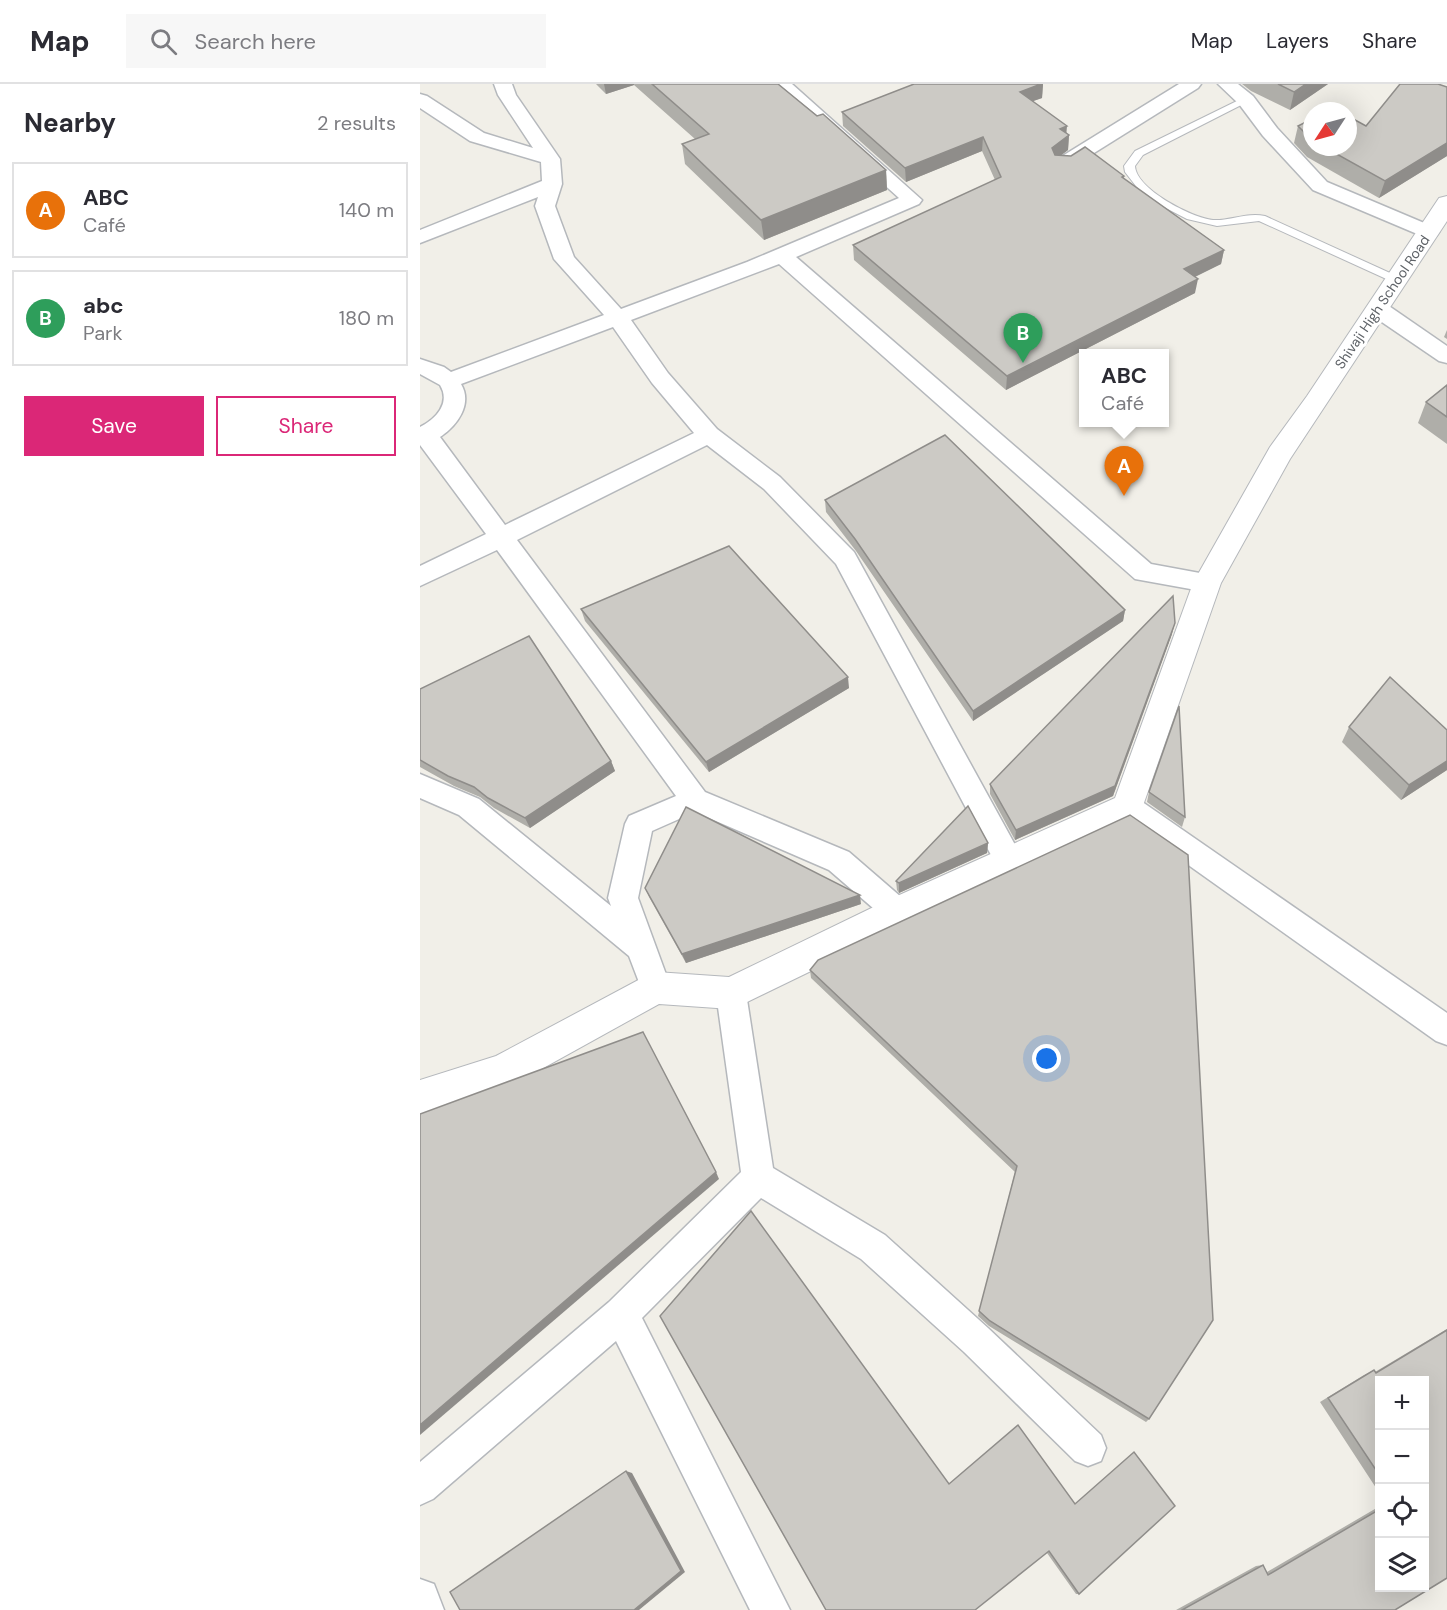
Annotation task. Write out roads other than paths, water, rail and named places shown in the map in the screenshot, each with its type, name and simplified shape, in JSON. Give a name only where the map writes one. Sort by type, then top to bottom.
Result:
[{"type":"street","points":[[503,84],[507,95],[550,159],[552,184],[545,206],[564,259],[618,318],[660,378],[709,435],[772,483],[845,558],[1010,861]]},
{"type":"street","points":[[450,380],[782,256],[912,200],[780,84]]},
{"type":"street","points":[[1063,164],[1192,84]]},
{"type":"street","points":[[1227,84],[1246,100],[1270,132],[1320,186],[1440,218]]},
{"type":"street","points":[[420,100],[477,137],[550,159]]},
{"type":"street","points":[[420,237],[552,184]]},
{"type":"street","name":"Shivaji High School Road","points":[[1128,807],[1207,583],[1279,454],[1440,218]]},
{"type":"street","points":[[782,256],[1144,572],[1207,583]]},
{"type":"street","points":[[1378,309],[1447,356]]},
{"type":"street","points":[[420,366],[435,369],[450,380],[456,393],[453,408],[443,423],[423,436],[502,538],[695,800],[839,861],[898,912]]},
{"type":"street","points":[[420,577],[709,435]]},
{"type":"street","points":[[420,786],[469,807],[642,948]]},
{"type":"street","points":[[656,988],[623,898],[639,824],[695,800]]},
{"type":"street","points":[[420,1098],[505,1070],[656,988],[731,993],[898,912],[1128,807],[1447,1031]]},
{"type":"street","points":[[731,993],[758,1178]]},
{"type":"street","points":[[420,1486],[621,1314],[758,1178]]},
{"type":"street","points":[[758,1178],[873,1247],[976,1340],[1088,1448]]},
{"type":"street","points":[[621,1314],[771,1610]]},
{"type":"street","points":[[420,1598],[425,1610]]},
{"type":"lane","points":[[1246,100],[1139,153],[1130,162],[1130,171],[1137,182],[1156,197],[1199,221],[1224,223],[1243,218],[1261,218],[1397,280]]},
{"type":"place","name":"abc","points":[[1023,363]]},
{"type":"place","name":"ABC","points":[[1124,496]]}]
